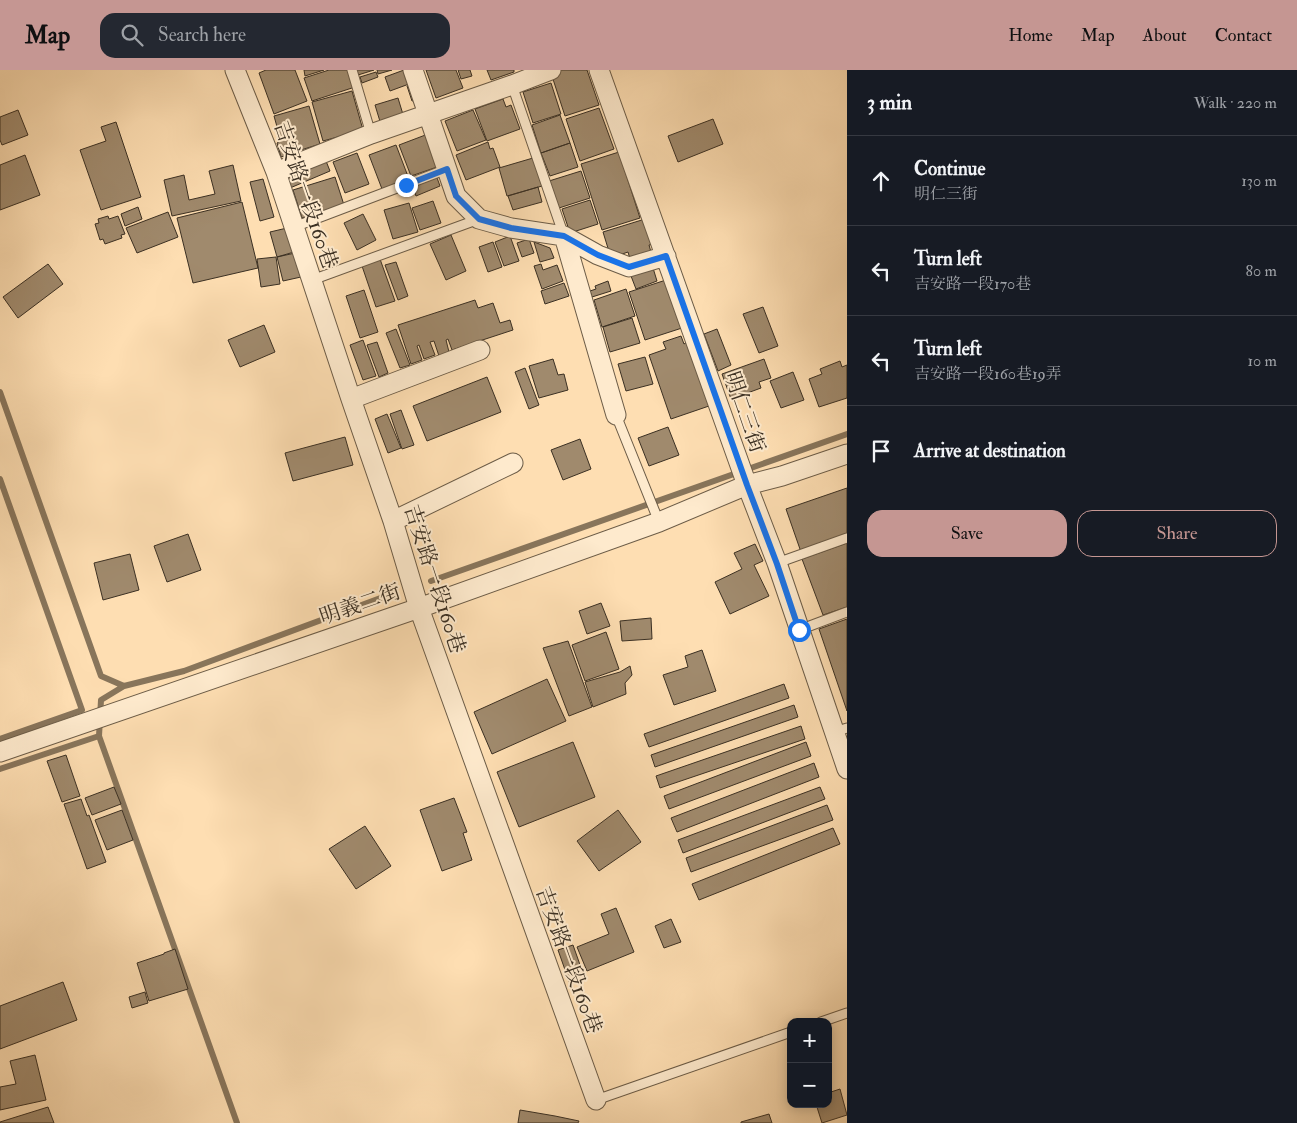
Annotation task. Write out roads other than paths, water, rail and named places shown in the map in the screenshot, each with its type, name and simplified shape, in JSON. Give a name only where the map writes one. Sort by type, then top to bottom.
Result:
[{"type":"street","name":"吉安路一段160巷","points":[[235,70],[276,172],[394,521],[419,608],[596,1100]]},
{"type":"street","points":[[413,70],[456,196],[479,219],[511,228],[564,236],[598,255],[629,267],[666,256]]},
{"type":"street","points":[[276,172],[371,134],[551,70]]},
{"type":"street","name":"明仁三街","points":[[599,70],[799,630],[841,730],[847,769]]},
{"type":"street","points":[[564,236],[616,415]]},
{"type":"street","points":[[351,398],[480,350]]},
{"type":"street","name":"明義二街","points":[[0,752],[419,608],[659,522],[747,485],[782,476],[847,454]]},
{"type":"street","points":[[394,521],[513,463]]},
{"type":"lane","points":[[352,70],[371,134]]},
{"type":"lane","points":[[512,85],[564,236]]},
{"type":"lane","points":[[294,227],[447,169]]},
{"type":"lane","points":[[312,280],[479,219]]},
{"type":"lane","points":[[616,415],[659,522]]},
{"type":"lane","points":[[777,564],[847,538]]},
{"type":"lane","points":[[799,630],[847,612]]},
{"type":"lane","points":[[831,1018],[847,1012]]},
{"type":"lane","points":[[596,1100],[787,1033]]},
{"type":"waterway","points":[[0,392],[101,676],[124,686]]},
{"type":"waterway","points":[[431,581],[847,434]]},
{"type":"waterway","points":[[0,479],[82,710],[0,739]]},
{"type":"waterway","points":[[237,1123],[99,736],[101,700],[124,686],[184,671],[394,593]]},
{"type":"waterway","points":[[0,769],[99,736]]}]
